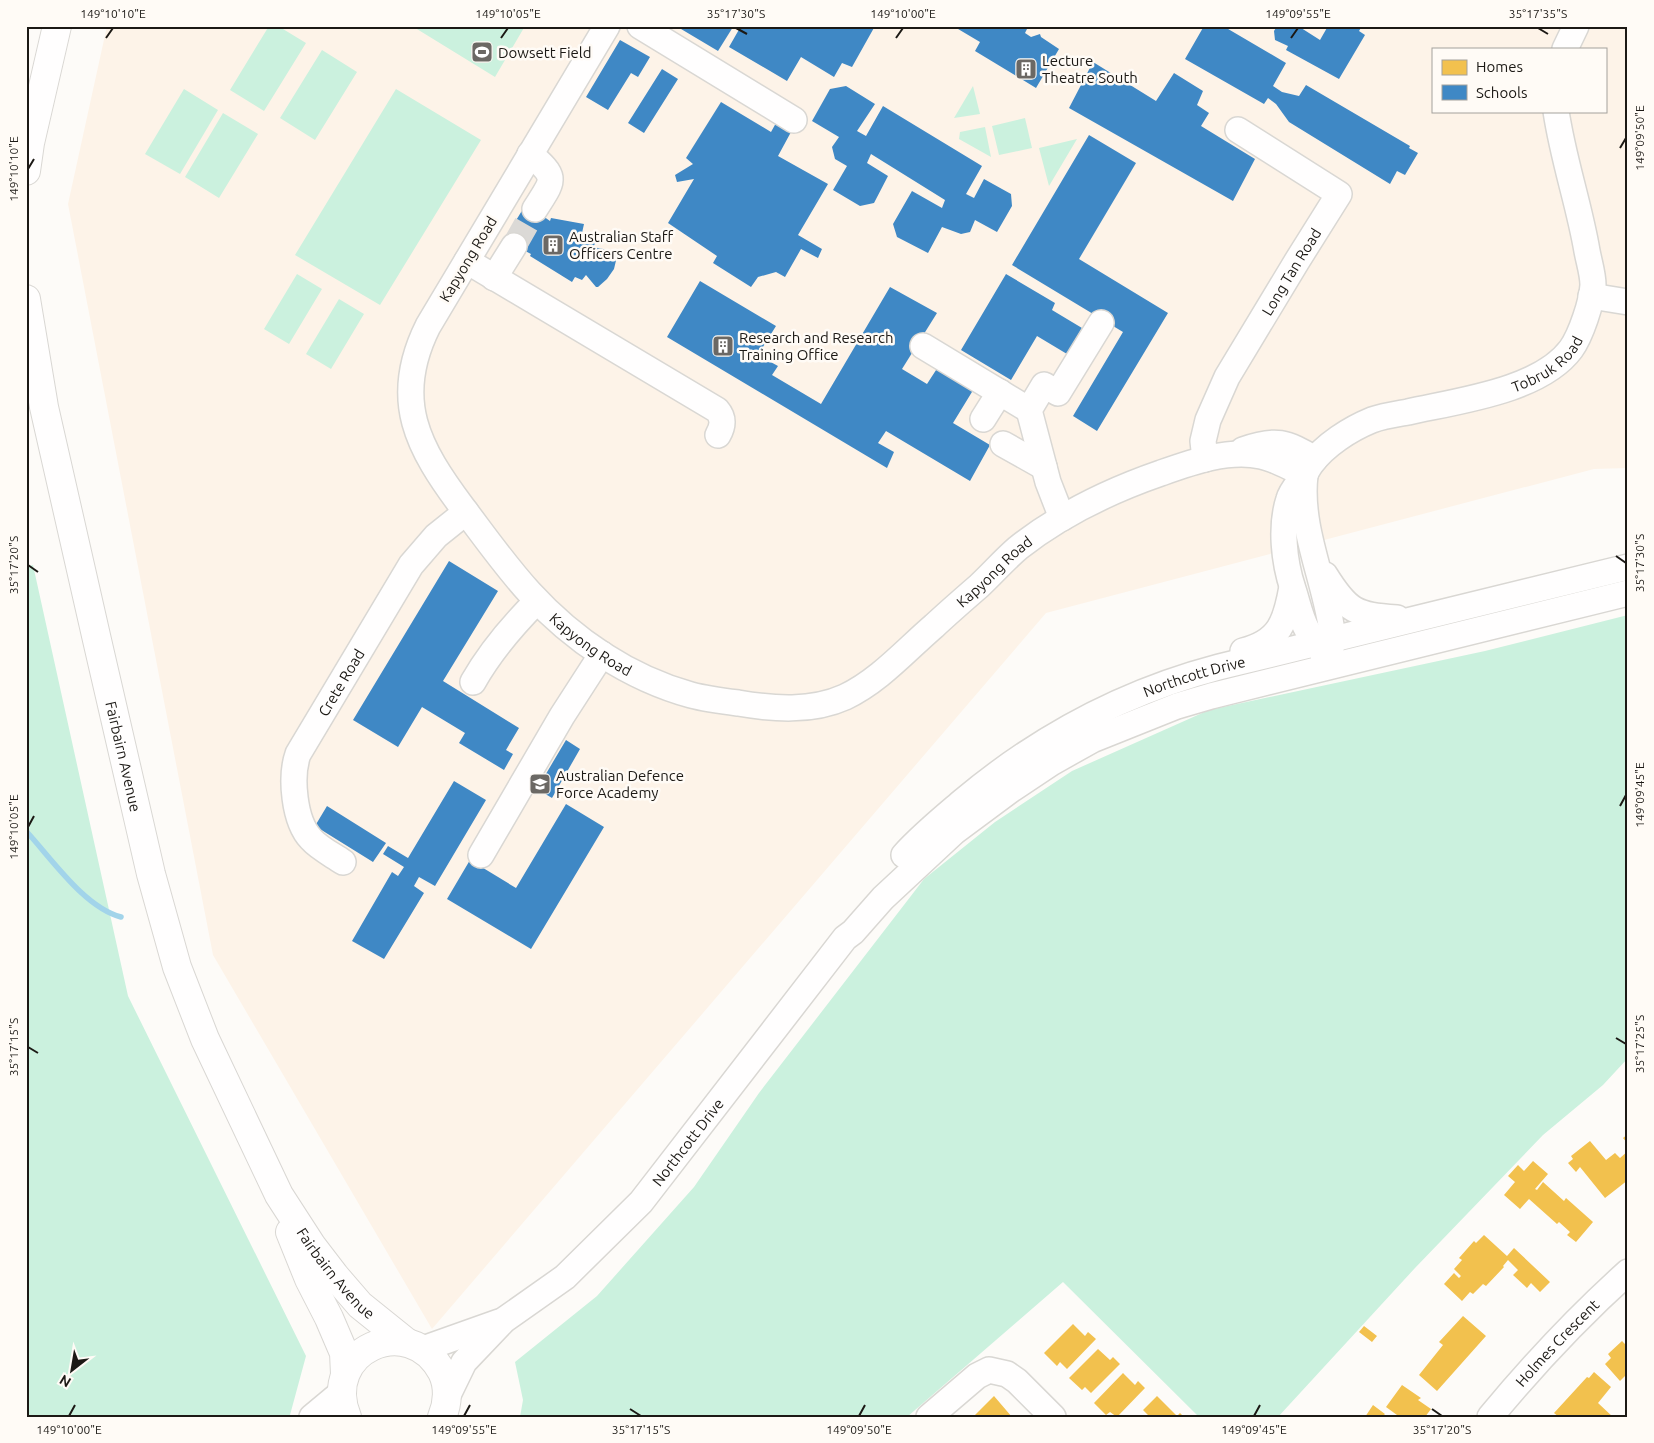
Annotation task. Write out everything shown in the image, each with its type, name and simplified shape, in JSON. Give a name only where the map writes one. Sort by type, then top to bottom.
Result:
[{"type":"main road","points":[[26,171],[30,143],[57,26]]},
{"type":"main road","name":"Fairbairn Avenue","points":[[26,299],[44,406],[130,788],[151,874],[177,967],[205,1039],[279,1195],[312,1246],[360,1305],[436,1361],[445,1378],[445,1406]]},
{"type":"main road","name":"Fairbairn Avenue","points":[[279,1195],[285,1219],[309,1279],[330,1318],[344,1353],[345,1395]]},
{"type":"main road","points":[[345,1395],[352,1362],[363,1351],[376,1344],[391,1341],[414,1346]]},
{"type":"street","name":"Kapyong Road","points":[[607,26],[428,326],[419,346],[412,376],[410,398],[415,426],[427,456],[466,512],[514,575],[537,601],[571,631],[602,654],[630,671],[690,695],[751,705],[784,708],[820,706],[844,697],[877,676],[1016,550],[1062,518],[1096,499],[1132,483],[1205,459],[1234,454],[1265,457],[1310,467]]},
{"type":"street","points":[[640,26],[794,120]]},
{"type":"street","points":[[1565,48],[1576,26]]},
{"type":"street","name":"Tobruk Road","points":[[1325,644],[1308,632],[1292,586],[1285,544],[1286,511],[1289,497],[1310,467],[1325,450],[1350,431],[1373,420],[1525,383],[1547,371],[1570,349],[1582,326],[1592,296],[1593,284],[1582,220],[1556,112]]},
{"type":"street","name":"Long Tan Road","points":[[1205,459],[1203,441],[1208,420],[1227,376],[1339,194],[1238,130]]},
{"type":"street","points":[[530,154],[543,165],[551,176],[550,184],[535,209]]},
{"type":"street","points":[[494,278],[514,246]]},
{"type":"street","points":[[466,261],[716,410],[722,422],[718,435]]},
{"type":"street","points":[[1592,296],[1628,302]]},
{"type":"street","points":[[1029,410],[1044,385],[1058,393],[1101,323]]},
{"type":"street","points":[[923,346],[1029,410],[1052,494],[1062,518]]},
{"type":"street","points":[[983,418],[1000,392]]},
{"type":"street","points":[[1003,444],[1044,467]]},
{"type":"street","points":[[1300,674],[1316,664],[1331,625],[1304,505],[1310,467]]},
{"type":"street","name":"Crete Road","points":[[343,862],[313,841],[303,826],[298,811],[294,785],[294,767],[298,754],[411,565],[436,536],[466,512]]},
{"type":"street","points":[[1316,560],[1335,592],[1352,608],[1367,615],[1413,620]]},
{"type":"street","name":"Northcott Drive","points":[[845,938],[848,928],[867,900],[933,826],[1020,756],[1080,721],[1142,692],[1185,677],[1325,644],[1413,620],[1628,567]]},
{"type":"street","points":[[1080,721],[1110,697],[1131,686],[1180,668],[1251,650],[1263,644],[1276,634],[1283,624],[1288,610],[1292,586]]},
{"type":"street","name":"Northcott Drive","points":[[445,1406],[464,1362],[504,1320],[565,1277],[641,1202],[845,938],[853,932],[883,898],[954,832],[1012,789],[1051,763],[1092,740],[1177,706],[1399,649],[1628,594]]},
{"type":"street","points":[[473,682],[486,660],[498,648],[514,625],[537,601]]},
{"type":"street","points":[[1325,644],[1340,651],[1375,648],[1399,649]]},
{"type":"street","points":[[481,855],[562,716],[602,654]]},
{"type":"street","name":"Holmes Crescent","points":[[1490,1417],[1549,1348],[1628,1272]]},
{"type":"street","name":"Northcott Drive","points":[[414,1346],[504,1320]]},
{"type":"street","points":[[929,1417],[977,1376],[989,1370],[1007,1374],[1017,1381],[1053,1417]]},
{"type":"street","points":[[312,1417],[345,1395]]},
{"type":"shaded area","name":"Australian Defence Force Academy","points":[[107,26],[1628,26],[1628,468],[1594,469],[1046,613],[432,1329],[213,955],[68,204]]},
{"type":"green space","points":[[269,26],[278,26],[306,43],[264,111],[230,90]]},
{"type":"green space","name":"Dowsett Field","points":[[412,26],[525,26],[495,77]]},
{"type":"green space","points":[[322,50],[357,72],[315,140],[280,118]]},
{"type":"green space","points":[[973,86],[980,114],[954,118]]},
{"type":"green space","points":[[184,89],[218,110],[180,174],[145,154]]},
{"type":"green space","points":[[396,89],[481,140],[380,305],[295,255]]},
{"type":"green space","points":[[223,113],[258,134],[219,198],[185,177]]},
{"type":"green space","points":[[1025,118],[1032,148],[999,155],[992,126]]},
{"type":"green space","points":[[985,127],[991,157],[959,139],[960,132]]},
{"type":"green space","points":[[1077,139],[1049,186],[1039,148]]},
{"type":"green space","points":[[297,274],[322,289],[289,344],[264,329]]},
{"type":"green space","points":[[339,299],[364,314],[331,369],[306,354]]},
{"type":"green space","points":[[33,565],[128,996],[306,1356],[290,1415],[287,1417],[26,1417],[26,567]]},
{"type":"green space","points":[[1628,615],[1628,1058],[1603,1085],[1543,1135],[1415,1268],[1278,1417],[1199,1417],[1063,1282],[907,1417],[520,1417],[523,1400],[515,1362],[597,1296],[694,1187],[759,1093],[924,879],[995,822],[1072,771],[1209,710],[1485,651]]},
{"type":"building: Homes","points":[[1628,1134],[1628,1144],[1623,1138]]},
{"type":"building: Homes","points":[[1590,1141],[1606,1160],[1615,1153],[1620,1158],[1628,1151],[1628,1180],[1605,1198],[1580,1167],[1576,1172],[1568,1163],[1573,1159],[1571,1156]]},
{"type":"building: Homes","points":[[1533,1161],[1548,1174],[1535,1189],[1537,1190],[1543,1182],[1564,1201],[1566,1198],[1593,1222],[1576,1242],[1567,1235],[1570,1232],[1559,1222],[1557,1224],[1529,1199],[1520,1209],[1504,1195],[1515,1182],[1508,1176],[1518,1165],[1524,1171]]},
{"type":"building: Homes","points":[[1484,1235],[1507,1256],[1514,1248],[1550,1282],[1540,1292],[1531,1283],[1527,1288],[1513,1275],[1518,1270],[1508,1260],[1486,1286],[1483,1284],[1473,1294],[1470,1292],[1462,1301],[1444,1284],[1454,1273],[1459,1278],[1461,1276],[1454,1269],[1462,1260],[1459,1258],[1474,1241],[1476,1243]]},
{"type":"building: Homes","points":[[1463,1316],[1486,1336],[1437,1391],[1419,1375],[1443,1345],[1439,1342]]},
{"type":"building: Homes","points":[[1073,1324],[1085,1336],[1088,1332],[1096,1339],[1067,1369],[1060,1362],[1057,1366],[1044,1353]]},
{"type":"building: Homes","points":[[1364,1326],[1377,1336],[1372,1342],[1359,1332]]},
{"type":"building: Homes","points":[[1622,1341],[1625,1344],[1628,1342],[1628,1373],[1620,1381],[1605,1364],[1611,1358],[1608,1354]]},
{"type":"building: Homes","points":[[1098,1349],[1110,1360],[1113,1357],[1120,1364],[1091,1393],[1085,1387],[1082,1390],[1069,1378]]},
{"type":"building: Homes","points":[[1594,1372],[1611,1387],[1598,1403],[1613,1417],[1559,1417],[1554,1413],[1587,1377],[1589,1378]]},
{"type":"building: Homes","points":[[1123,1373],[1135,1385],[1138,1381],[1145,1388],[1117,1417],[1110,1412],[1106,1415],[1094,1403]]},
{"type":"building: Homes","points":[[1402,1385],[1421,1398],[1418,1400],[1431,1409],[1425,1417],[1395,1417],[1397,1415],[1386,1407]]},
{"type":"building: Homes","points":[[994,1396],[1012,1417],[973,1417]]},
{"type":"building: Homes","points":[[1157,1396],[1177,1416],[1180,1413],[1184,1417],[1150,1417],[1143,1410]]},
{"type":"building: Homes","points":[[1373,1405],[1385,1414],[1385,1417],[1365,1417]]},
{"type":"building: Schools","points":[[676,26],[732,26],[733,27],[718,51]]},
{"type":"building: Schools","points":[[741,26],[875,26],[852,67],[842,63],[834,77],[801,57],[787,81],[729,47]]},
{"type":"building: Schools","name":"Lecture Theatre South","points":[[953,26],[1024,26],[1027,29],[1025,33],[1031,37],[1040,34],[1041,37],[1059,49],[1036,88],[975,51],[980,42]]},
{"type":"building: Schools","points":[[1204,26],[1223,26],[1286,63],[1273,86],[1282,92],[1299,96],[1306,85],[1410,146],[1409,148],[1418,153],[1405,175],[1397,171],[1390,184],[1289,122],[1276,104],[1268,98],[1264,104],[1185,59]]},
{"type":"building: Schools","points":[[1277,26],[1298,26],[1320,40],[1328,26],[1362,26],[1359,31],[1365,35],[1339,79],[1286,50],[1288,46],[1275,40],[1274,31]]},
{"type":"building: Schools","points":[[620,40],[650,57],[638,77],[631,73],[608,110],[586,97]]},
{"type":"building: Schools","points":[[1093,62],[1156,101],[1174,73],[1203,91],[1197,105],[1209,113],[1201,126],[1255,159],[1233,201],[1069,108]]},
{"type":"building: Schools","points":[[662,69],[678,79],[644,133],[628,123]]},
{"type":"building: Schools","points":[[846,86],[875,104],[857,131],[866,136],[883,106],[982,166],[966,194],[974,198],[984,179],[1011,194],[1012,206],[997,232],[975,220],[970,232],[961,234],[942,227],[928,253],[897,237],[893,224],[912,191],[942,208],[945,200],[871,154],[867,163],[888,176],[874,203],[860,206],[833,190],[847,166],[835,159],[832,147],[839,137],[812,121],[830,89]]},
{"type":"building: Schools","points":[[721,102],[771,132],[776,123],[791,132],[778,156],[828,184],[798,235],[822,249],[818,258],[801,249],[785,277],[776,272],[758,277],[751,287],[713,263],[717,256],[668,223],[694,179],[677,182],[675,175],[693,164],[686,158]]},
{"type":"building: Schools","points":[[1089,135],[1136,163],[1079,259],[1168,313],[1097,431],[1073,416],[1123,332],[1012,265]]},
{"type":"building: Schools","name":"Australian Staff Officers Centre","points":[[526,204],[550,221],[551,218],[584,224],[582,233],[596,242],[593,247],[618,252],[614,269],[607,279],[598,287],[586,275],[582,280],[575,277],[572,282],[530,256],[531,254],[504,240]]},
{"type":"building: Schools","points":[[1006,274],[1055,303],[1052,310],[1082,328],[1067,354],[1037,336],[1011,380],[961,350]]},
{"type":"building: Schools","points":[[700,281],[776,326],[758,355],[778,366],[772,375],[821,404],[890,287],[937,313],[902,369],[927,384],[938,367],[975,387],[953,423],[990,445],[970,481],[886,431],[878,443],[894,452],[887,468],[667,337]]},
{"type":"building: Schools","points":[[449,561],[498,591],[443,681],[519,728],[506,750],[513,754],[504,770],[459,743],[465,733],[422,707],[398,747],[353,720]]},
{"type":"building: Schools","points":[[566,740],[580,749],[552,798],[537,789]]},
{"type":"building: Schools","points":[[454,781],[486,800],[435,886],[419,877],[414,886],[424,893],[384,959],[352,941],[392,872],[398,876],[404,867],[383,854],[388,846],[408,858]]},
{"type":"building: Schools","points":[[566,804],[604,827],[531,949],[447,899],[470,860],[516,888]]},
{"type":"building: Schools","points":[[327,806],[386,843],[373,862],[315,826]]},
{"type":"waterway","points":[[26,831],[69,881],[82,893],[107,912],[121,917]]},
{"type":"tunnel","points":[[514,246],[535,209]]},
{"type":"place","name":"Dowsett Field","points":[[482,52]]},
{"type":"place","name":"Lecture Theatre South","points":[[1026,69]]},
{"type":"place","name":"Australian Staff Officers Centre","points":[[553,245]]},
{"type":"place","name":"Research and Research Training Office","points":[[723,346]]},
{"type":"place","name":"Australian Defence Force Academy","points":[[540,784]]}]
